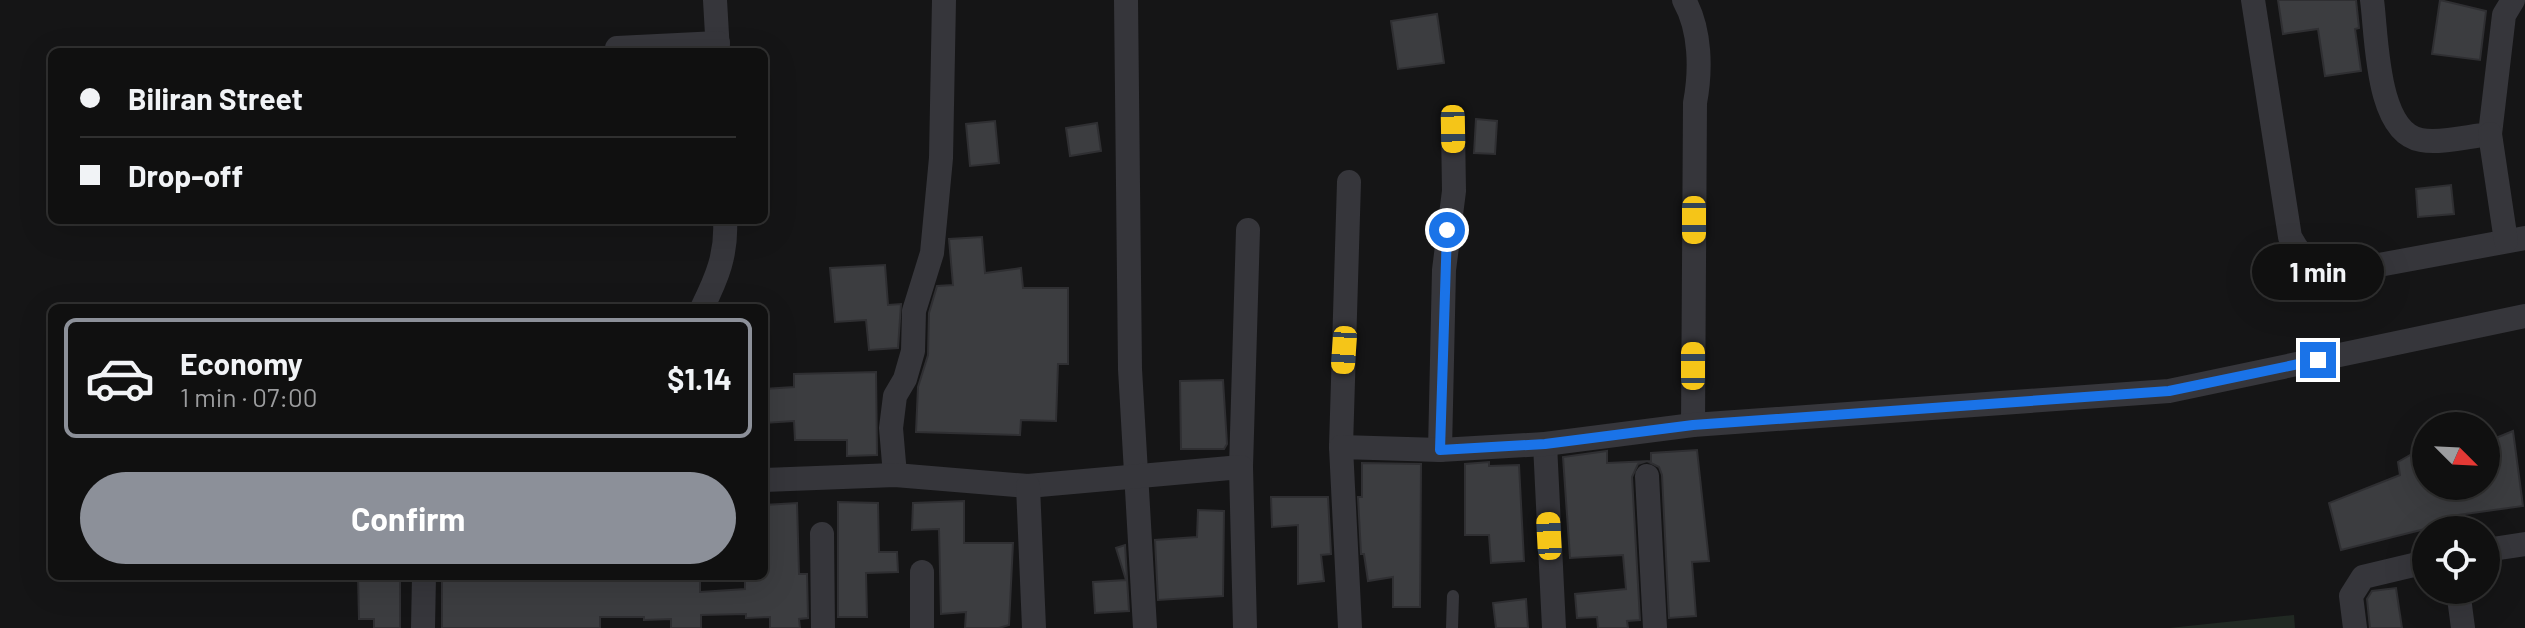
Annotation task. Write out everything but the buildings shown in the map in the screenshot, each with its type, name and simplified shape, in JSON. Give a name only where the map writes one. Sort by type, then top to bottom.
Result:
[{"type":"street","points":[[895,475],[891,428],[895,396],[905,379],[913,351],[914,311],[932,253],[941,158],[944,0]]},
{"type":"street","points":[[1126,0],[1126,220],[1135,474],[1145,628]]},
{"type":"street","points":[[1684,0],[1695,35],[1700,74],[1695,103],[1693,425]]},
{"type":"street","points":[[2253,0],[2290,237],[2302,258],[2323,270],[2352,270],[2515,240],[2490,134],[2504,15],[2513,0]]},
{"type":"street","points":[[2372,0],[2387,109],[2399,130],[2421,140],[2490,134]]},
{"type":"street","points":[[617,48],[718,48],[716,1]]},
{"type":"street","points":[[1440,450],[1444,270],[1454,191],[1453,129]]},
{"type":"street","points":[[1349,182],[1341,447],[1350,628]]},
{"type":"street","points":[[704,304],[718,276],[726,244],[725,224]]},
{"type":"street","points":[[1245,628],[1241,467],[1248,230]]},
{"type":"street","points":[[1341,447],[1440,450],[1545,444],[1693,425],[2169,391],[2525,316]]},
{"type":"street","points":[[1545,444],[1554,628]]},
{"type":"street","points":[[768,480],[895,475],[1028,486],[1135,474],[1241,467]]},
{"type":"street","points":[[1647,476],[1655,628]]},
{"type":"street","points":[[1028,486],[1034,628]]},
{"type":"street","points":[[822,534],[823,628]]},
{"type":"street","points":[[2500,548],[2525,544]]},
{"type":"street","points":[[2355,628],[2351,596],[2363,577],[2412,565]]},
{"type":"street","points":[[922,572],[922,628]]},
{"type":"street","points":[[423,628],[424,580]]},
{"type":"street","points":[[2460,604],[2463,628]]},
{"type":"lane","points":[[1452,628],[1453,596]]},
{"type":"shaded area","points":[[2294,615],[2295,628],[2169,628]]},
{"type":"route","points":[[1447,230],[1440,450],[1545,444],[1693,425],[2169,391],[2318,360]]}]
